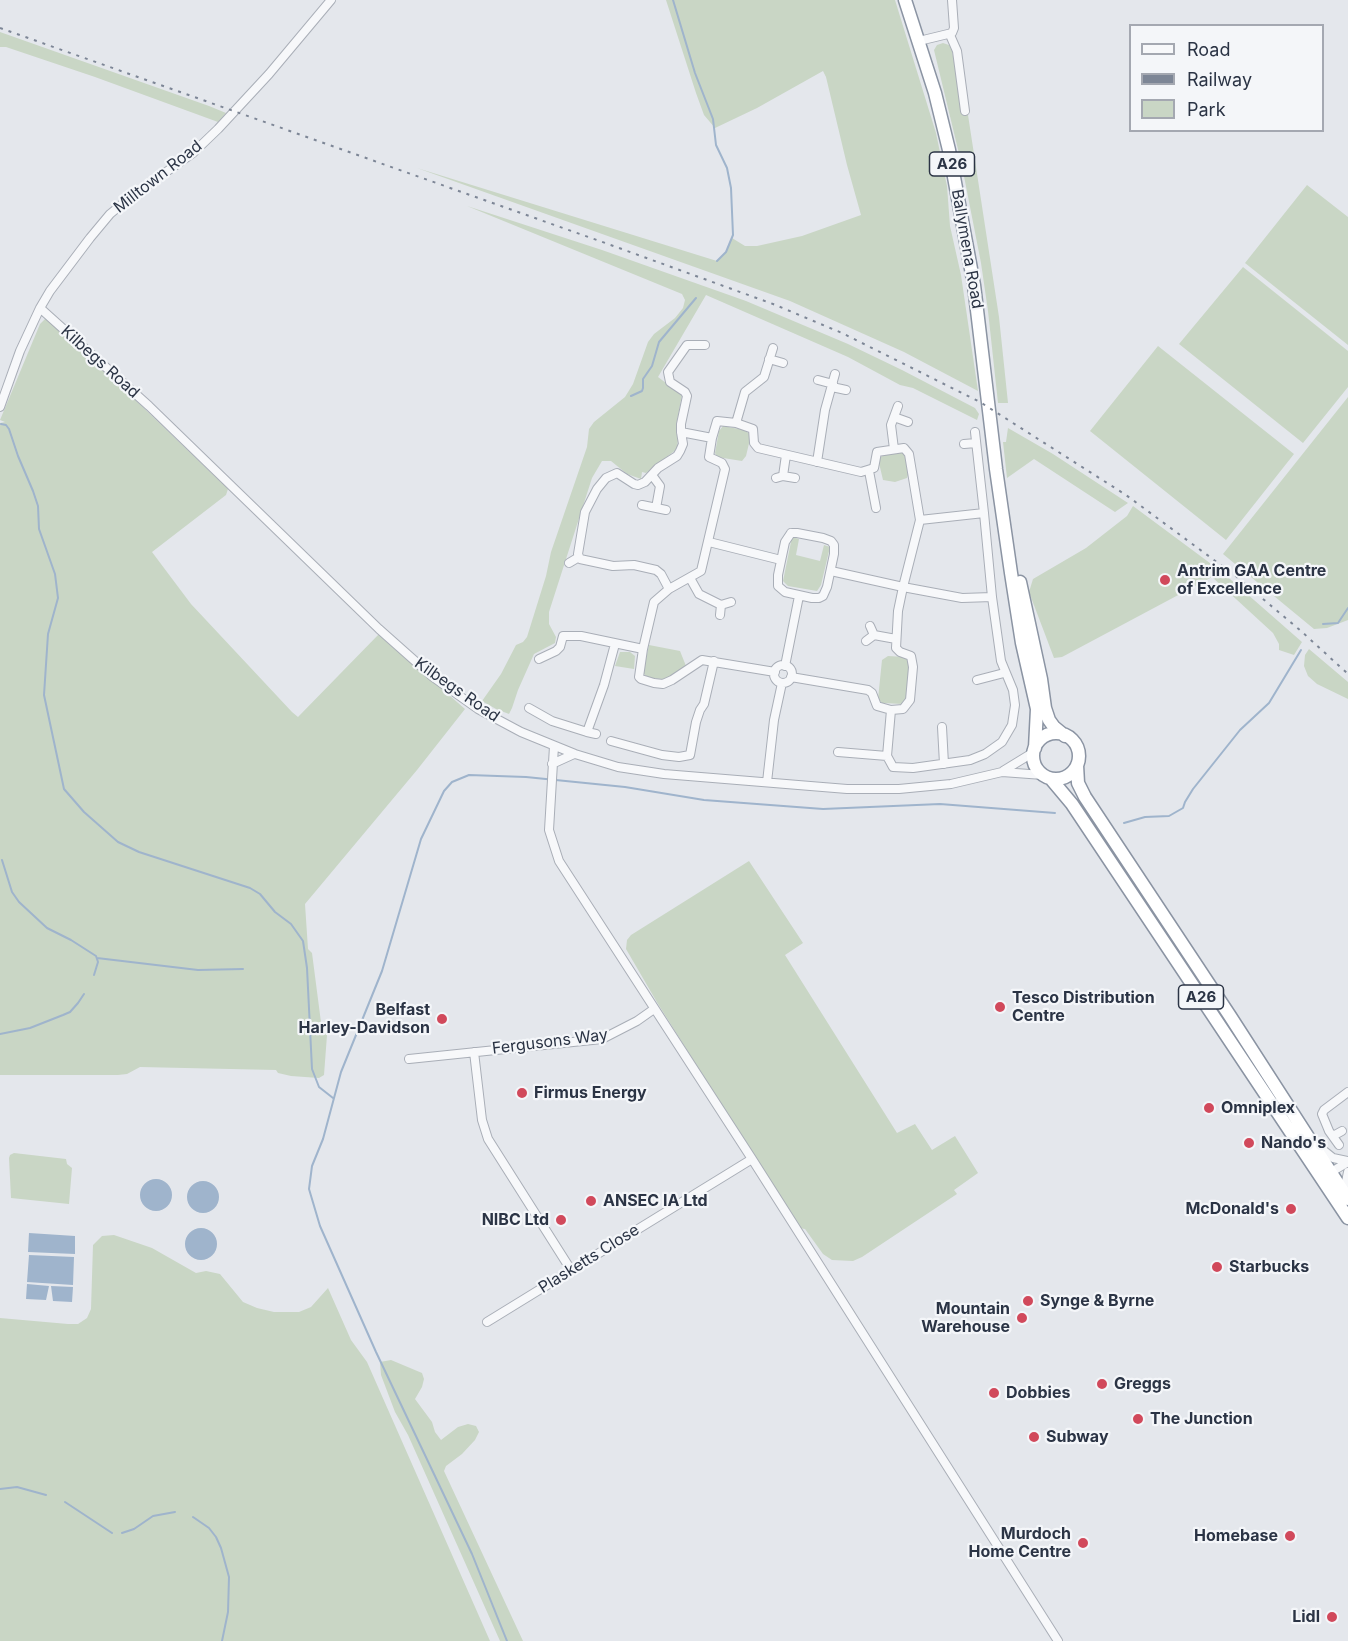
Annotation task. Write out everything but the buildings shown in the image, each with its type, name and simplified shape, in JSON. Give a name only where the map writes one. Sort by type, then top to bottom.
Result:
[{"type":"highway","name":"Ballymena Road","points":[[905,0],[919,41],[949,150],[976,297],[996,469],[1022,643],[1037,710],[1034,750]]},
{"type":"highway","name":"Ballymena Road","points":[[996,469],[1041,679],[1045,708],[1049,720],[1065,736]]},
{"type":"highway","points":[[1034,750],[1039,741],[1051,734],[1065,736]]},
{"type":"highway","name":"A26","points":[[1065,736],[1077,747],[1079,753],[1078,783],[1085,797],[1306,1134],[1348,1218]]},
{"type":"highway","name":"A26","points":[[1034,750],[1036,767],[1078,814],[1326,1175],[1346,1196]]},
{"type":"highway","points":[[1047,777],[1067,777],[1077,765]]},
{"type":"street","name":"Milltown Road","points":[[0,407],[20,351],[40,308],[71,262],[110,214],[193,153],[218,129],[332,0]]},
{"type":"street","points":[[919,41],[950,35],[954,28],[952,0]]},
{"type":"street","points":[[950,35],[957,51],[965,111]]},
{"type":"street","name":"Kilbegs Road","points":[[40,308],[122,380],[379,629],[433,677],[478,709],[521,732],[575,754],[618,766],[664,774],[847,789],[899,789],[951,784],[1002,772],[1047,777]]},
{"type":"street","points":[[579,557],[585,512],[597,489],[606,478],[616,473],[638,485],[645,482],[680,451],[683,444],[681,424],[687,398],[685,392],[669,381],[668,372],[687,345],[705,345]]},
{"type":"street","points":[[736,423],[745,392],[747,388],[763,379],[773,348]]},
{"type":"street","points":[[769,359],[783,363]]},
{"type":"street","points":[[817,462],[825,410],[835,374]]},
{"type":"street","points":[[818,380],[846,390]]},
{"type":"street","points":[[894,449],[891,425],[898,406]]},
{"type":"street","points":[[894,417],[908,422]]},
{"type":"street","points":[[775,672],[714,661],[699,661],[663,684],[641,680],[639,677],[654,602],[669,589],[698,574],[704,566],[725,469],[723,463],[710,457],[717,421],[736,423],[753,429],[756,447],[861,472],[869,471],[874,467],[877,452],[904,448],[908,451],[920,520],[898,611],[896,649],[912,658],[910,700],[906,707],[891,710],[877,706],[872,693],[868,690],[792,676]]},
{"type":"street","points":[[681,432],[712,438]]},
{"type":"street","points":[[891,710],[887,756],[890,765],[896,768],[944,764],[986,754],[997,747],[1006,736],[1014,719],[1013,690],[1004,673],[997,640],[975,432]]},
{"type":"street","points":[[964,444],[976,443]]},
{"type":"street","points":[[786,454],[780,477],[795,478]]},
{"type":"street","points":[[869,471],[876,508]]},
{"type":"street","points":[[651,475],[660,486],[656,508]]},
{"type":"street","points":[[642,505],[666,510]]},
{"type":"street","points":[[920,520],[984,513]]},
{"type":"street","points":[[791,533],[797,533],[831,541],[834,546],[831,571],[823,596],[814,598],[784,591],[778,586],[786,538],[791,533]]},
{"type":"street","points":[[709,542],[781,560]]},
{"type":"street","points":[[568,563],[579,557]]},
{"type":"street","points":[[579,557],[581,560],[613,566],[634,565],[656,570],[661,574],[669,589]]},
{"type":"street","points":[[831,571],[962,598],[992,597]]},
{"type":"street","points":[[690,578],[699,594],[721,605],[731,602]]},
{"type":"street","points":[[785,666],[799,596]]},
{"type":"street","points":[[720,615],[721,605]]},
{"type":"street","points":[[870,626],[874,635]]},
{"type":"street","points":[[539,659],[560,647],[561,633],[643,649]]},
{"type":"street","points":[[866,641],[874,635],[896,639]]},
{"type":"street","points":[[587,732],[608,674],[615,644]]},
{"type":"street","points":[[611,741],[662,755],[679,757],[690,754],[696,722],[704,704],[714,661]]},
{"type":"street","points":[[780,666],[785,666],[790,669],[792,676],[789,681],[782,683],[777,680],[775,672],[780,666]]},
{"type":"street","points":[[977,680],[1004,673]]},
{"type":"street","points":[[767,782],[774,720],[782,683]]},
{"type":"street","points":[[529,708],[541,717],[597,734]]},
{"type":"street","points":[[942,727],[944,764]]},
{"type":"street","points":[[554,746],[549,830],[559,861],[752,1159],[1058,1641]]},
{"type":"street","name":"Kilbegs Road","points":[[1002,772],[1034,750]]},
{"type":"street","points":[[838,752],[887,756]]},
{"type":"street","points":[[552,767],[564,757],[575,754]]},
{"type":"street","name":"Fergusons Way","points":[[409,1059],[602,1039],[637,1021],[654,1009]]},
{"type":"street","name":"Fergusons Way","points":[[474,1052],[482,1120],[488,1139],[571,1270]]},
{"type":"street","points":[[1339,1145],[1322,1118],[1322,1114],[1348,1092]]},
{"type":"street","points":[[1333,1136],[1342,1131]]},
{"type":"street","points":[[1306,1134],[1332,1158],[1348,1161]]},
{"type":"street","name":"Plasketts Close","points":[[487,1322],[752,1159]]},
{"type":"street","points":[[1326,1175],[1348,1161]]},
{"type":"street","points":[[1346,1196],[1348,1172]]},
{"type":"green space","points":[[666,0],[895,0],[936,133],[947,186],[950,226],[961,275],[978,391],[904,352],[790,301],[417,168],[717,261],[726,252],[732,238],[745,246],[757,246],[802,236],[861,215],[823,71],[757,108],[715,128],[704,115]]},
{"type":"green space","points":[[0,32],[226,113],[218,122],[95,77],[6,47],[0,47]]},
{"type":"green space","points":[[943,43],[949,45],[952,51],[963,112],[968,115],[999,317],[1008,403],[998,403],[981,263],[962,166],[934,50],[937,45]]},
{"type":"green space","points":[[1307,185],[1348,217],[1348,345],[1245,263]]},
{"type":"green space","points":[[467,206],[602,250],[746,301],[848,344],[902,370],[975,408],[979,414],[977,420],[913,388],[900,385],[848,357],[706,295],[658,377],[682,395],[676,426],[677,449],[646,473],[642,472],[641,479],[627,474],[611,461],[602,461],[592,478],[549,612],[549,624],[556,637],[555,643],[534,654],[509,714],[496,709],[482,701],[501,674],[516,645],[527,637],[551,552],[587,447],[589,429],[594,422],[625,397],[633,384],[648,342],[654,334],[675,318],[683,308],[685,300],[682,294]]},
{"type":"green space","points":[[1243,267],[1348,351],[1348,387],[1303,443],[1179,344]]},
{"type":"green space","points":[[45,319],[50,320],[95,361],[228,489],[226,495],[152,552],[191,604],[292,712],[298,717],[379,634],[465,709],[305,904],[308,949],[312,953],[322,1030],[327,1035],[324,1075],[319,1078],[291,1076],[278,1073],[276,1070],[140,1067],[127,1074],[118,1075],[0,1075],[0,423],[5,422],[0,420],[40,324]]},
{"type":"green space","points":[[1158,346],[1294,454],[1226,540],[1090,431]]},
{"type":"green space","points":[[1348,397],[1348,620],[1327,628],[1314,629],[1223,554]]},
{"type":"green space","points":[[723,426],[744,430],[751,435],[746,456],[742,461],[717,457],[715,453],[719,431]]},
{"type":"green space","points":[[1008,428],[1053,454],[1128,503],[1115,512],[1034,459],[1007,478],[1003,442],[1006,442]]},
{"type":"green space","points":[[900,452],[906,459],[909,472],[907,478],[895,482],[883,480],[879,463],[881,457]]},
{"type":"green space","points":[[1133,506],[1222,572],[1302,642],[1294,655],[1279,650],[1279,644],[1273,633],[1212,577],[1062,657],[1054,658],[1029,592],[1033,579],[1086,548],[1127,516]]},
{"type":"green space","points":[[792,537],[799,539],[796,555],[820,561],[824,545],[830,547],[821,585],[817,591],[788,586],[783,581]]},
{"type":"green space","points":[[649,645],[680,651],[686,666],[670,677],[648,678],[643,673]]},
{"type":"green space","points":[[1309,649],[1348,682],[1348,699],[1317,684],[1308,676],[1304,666],[1305,655]]},
{"type":"green space","points":[[620,652],[630,652],[635,656],[634,669],[615,666]]},
{"type":"green space","points":[[888,656],[905,657],[909,662],[907,699],[903,704],[882,703],[878,699],[882,660]]},
{"type":"green space","points":[[749,861],[803,943],[785,955],[897,1133],[915,1124],[932,1150],[955,1136],[978,1173],[954,1190],[957,1194],[853,1261],[832,1260],[823,1254],[805,1229],[799,1228],[626,949],[627,940],[631,935]]},
{"type":"green space","points":[[14,1153],[66,1159],[67,1164],[72,1168],[69,1204],[11,1198],[9,1158]]},
{"type":"green space","points":[[114,1235],[152,1248],[196,1273],[206,1271],[220,1274],[243,1302],[257,1308],[274,1312],[299,1312],[311,1307],[328,1288],[351,1340],[367,1362],[490,1641],[0,1641],[0,1318],[78,1324],[87,1318],[91,1309],[93,1245],[102,1236]]},
{"type":"green space","points":[[391,1360],[422,1373],[424,1379],[422,1387],[415,1399],[432,1422],[441,1440],[458,1427],[468,1424],[476,1426],[479,1432],[475,1440],[446,1466],[444,1471],[523,1641],[500,1641],[408,1435],[395,1412],[381,1375],[380,1362]]},
{"type":"water","points":[[156,1179],[168,1183],[172,1195],[168,1207],[156,1211],[144,1207],[140,1195],[144,1183]]},
{"type":"water","points":[[203,1181],[215,1185],[219,1197],[215,1209],[203,1213],[191,1209],[187,1197],[191,1185]]},
{"type":"water","points":[[201,1228],[213,1232],[217,1244],[213,1256],[201,1260],[189,1256],[185,1244],[189,1232]]},
{"type":"water","points":[[29,1233],[75,1236],[75,1254],[28,1252]]},
{"type":"water","points":[[29,1255],[74,1257],[73,1285],[27,1282]]},
{"type":"water","points":[[27,1284],[49,1286],[46,1300],[26,1299]]},
{"type":"water","points":[[51,1286],[73,1287],[72,1302],[53,1301]]},
{"type":"waterway","points":[[673,0],[695,73],[713,119],[716,145],[727,168],[731,188],[733,235],[726,252],[717,261]]},
{"type":"waterway","points":[[631,396],[642,391],[643,379],[652,366],[659,342],[696,298]]},
{"type":"waterway","points":[[1,424],[6,425],[9,429],[33,491],[38,506],[39,529],[55,574],[58,598],[48,634],[44,695],[64,789],[84,812],[118,842],[139,852],[250,888],[260,894],[275,912],[291,924],[303,941],[307,968],[312,1069],[319,1087],[333,1098]]},
{"type":"waterway","points":[[1323,624],[1338,623],[1348,608]]},
{"type":"waterway","points":[[1124,823],[1145,817],[1169,816],[1183,808],[1193,789],[1240,730],[1269,703],[1301,650]]},
{"type":"waterway","points":[[507,1641],[472,1554],[376,1352],[320,1226],[309,1189],[312,1166],[323,1139],[341,1072],[382,971],[421,839],[444,791],[452,782],[469,775],[526,777],[625,787],[704,800],[823,809],[940,804],[1055,813]]},
{"type":"waterway","points":[[2,860],[12,892],[19,902],[47,928],[96,956],[98,962],[94,975]]},
{"type":"waterway","points":[[97,958],[198,970],[243,969]]},
{"type":"waterway","points":[[0,1034],[30,1028],[70,1012],[84,994]]},
{"type":"waterway","points":[[0,1489],[17,1487],[46,1495]]},
{"type":"waterway","points":[[65,1502],[112,1533]]},
{"type":"waterway","points":[[122,1533],[134,1529],[153,1516],[175,1512]]},
{"type":"waterway","points":[[193,1517],[209,1528],[216,1537],[229,1577],[228,1612],[222,1641]]},
{"type":"railway","points":[[0,28],[608,244],[773,304],[842,333],[980,402],[1126,495],[1237,577],[1348,674]]},
{"type":"place","name":"Antrim GAA Centre of Excellence","points":[[1165,580]]},
{"type":"place","name":"Tesco Distribution Centre","points":[[1000,1007]]},
{"type":"place","name":"Belfast Harley-Davidson","points":[[442,1019]]},
{"type":"place","name":"Firmus Energy","points":[[522,1093]]},
{"type":"place","name":"Omniplex","points":[[1209,1108]]},
{"type":"place","name":"Nando's","points":[[1249,1143]]},
{"type":"place","name":"ANSEC IA Ltd","points":[[591,1201]]},
{"type":"place","name":"McDonald's","points":[[1291,1209]]},
{"type":"place","name":"NIBC Ltd","points":[[561,1220]]},
{"type":"place","name":"Starbucks","points":[[1217,1267]]},
{"type":"place","name":"Synge & Byrne","points":[[1028,1301]]},
{"type":"place","name":"Mountain Warehouse","points":[[1022,1318]]},
{"type":"place","name":"Greggs","points":[[1102,1384]]},
{"type":"place","name":"Dobbies","points":[[994,1393]]},
{"type":"place","name":"The Junction","points":[[1138,1419]]},
{"type":"place","name":"Subway","points":[[1034,1437]]},
{"type":"place","name":"Homebase","points":[[1290,1536]]},
{"type":"place","name":"Murdoch Home Centre","points":[[1083,1543]]},
{"type":"place","name":"Lidl","points":[[1332,1617]]}]
